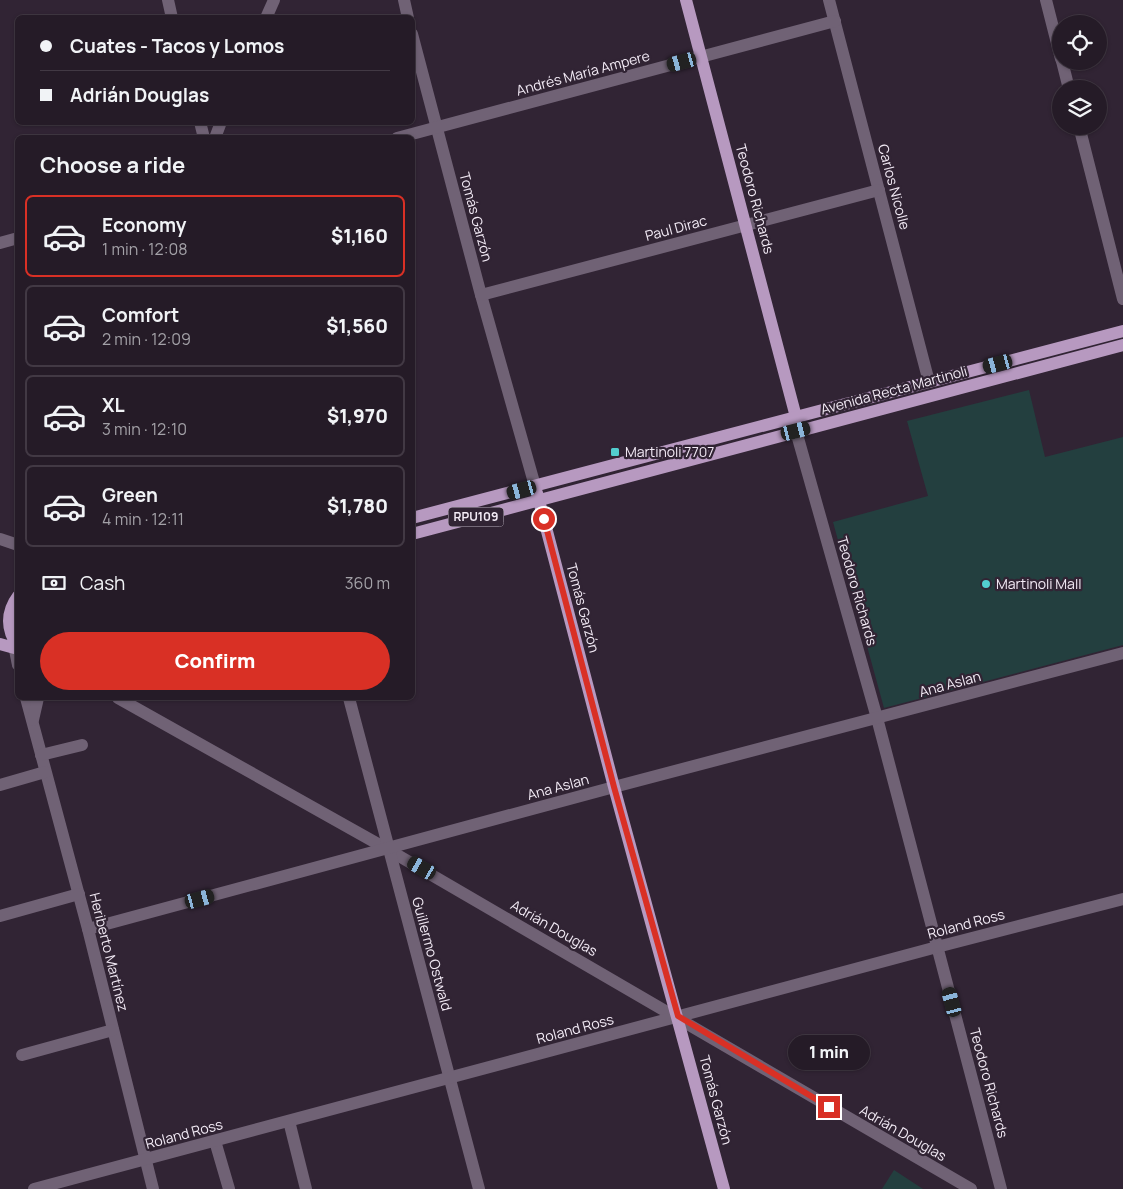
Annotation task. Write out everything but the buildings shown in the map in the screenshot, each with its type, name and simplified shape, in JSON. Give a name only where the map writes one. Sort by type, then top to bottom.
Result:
[{"type":"main road","name":"Teodoro Richards","points":[[686,0],[796,417]]},
{"type":"main road","name":"Avenida Recta Martinoli","points":[[415,517],[1123,332]]},
{"type":"main road","name":"Avenida Recta Martinoli","points":[[415,533],[1123,345]]},
{"type":"main road","name":"Tomás Garzón","points":[[536,486],[614,787],[724,1189]]},
{"type":"main road","points":[[0,622],[15,601]]},
{"type":"main road","points":[[10,609],[8,623],[15,643]]},
{"type":"main road","points":[[0,644],[15,646]]},
{"type":"street","points":[[168,0],[171,15]]},
{"type":"street","points":[[267,15],[274,0]]},
{"type":"street","points":[[404,0],[407,15]]},
{"type":"street","name":"Carlos Nicolle","points":[[829,0],[930,382]]},
{"type":"street","points":[[1046,0],[1052,22]]},
{"type":"street","name":"Andrés María Ampere","points":[[408,135],[835,21]]},
{"type":"street","name":"Tomás Garzón","points":[[415,45],[481,296],[536,486]]},
{"type":"street","points":[[1080,135],[1123,299]]},
{"type":"street","name":"Paul Dirac","points":[[481,296],[879,190]]},
{"type":"street","points":[[0,242],[15,239]]},
{"type":"street","name":"Teodoro Richards","points":[[796,417],[796,431],[877,718],[1001,1189]]},
{"type":"street","points":[[0,539],[15,544]]},
{"type":"street","name":"Ana Aslan","points":[[88,929],[614,787],[1123,653]]},
{"type":"street","name":"Heriberto Martínez","points":[[26,700],[79,894],[153,1189]]},
{"type":"street","name":"Heriberto Martínez","points":[[32,722],[38,700]]},
{"type":"street","name":"Adrián Douglas","points":[[122,700],[387,848],[678,1016],[971,1189]]},
{"type":"street","name":"Guillermo Ostwald","points":[[350,700],[387,848],[479,1189]]},
{"type":"street","points":[[41,755],[82,744]]},
{"type":"street","points":[[0,785],[45,772]]},
{"type":"street","points":[[0,916],[79,894]]},
{"type":"street","name":"Roland Ross","points":[[34,1189],[1123,899]]},
{"type":"street","points":[[22,1055],[114,1030]]},
{"type":"street","points":[[290,1121],[306,1189]]},
{"type":"street","points":[[215,1141],[229,1189]]},
{"type":"place","name":"Martinoli 7707","points":[[615,452]]},
{"type":"place","name":"Martinoli Mall","points":[[986,584]]},
{"type":"route","points":[[544,519],[614,787],[678,1016],[829,1107]]}]
